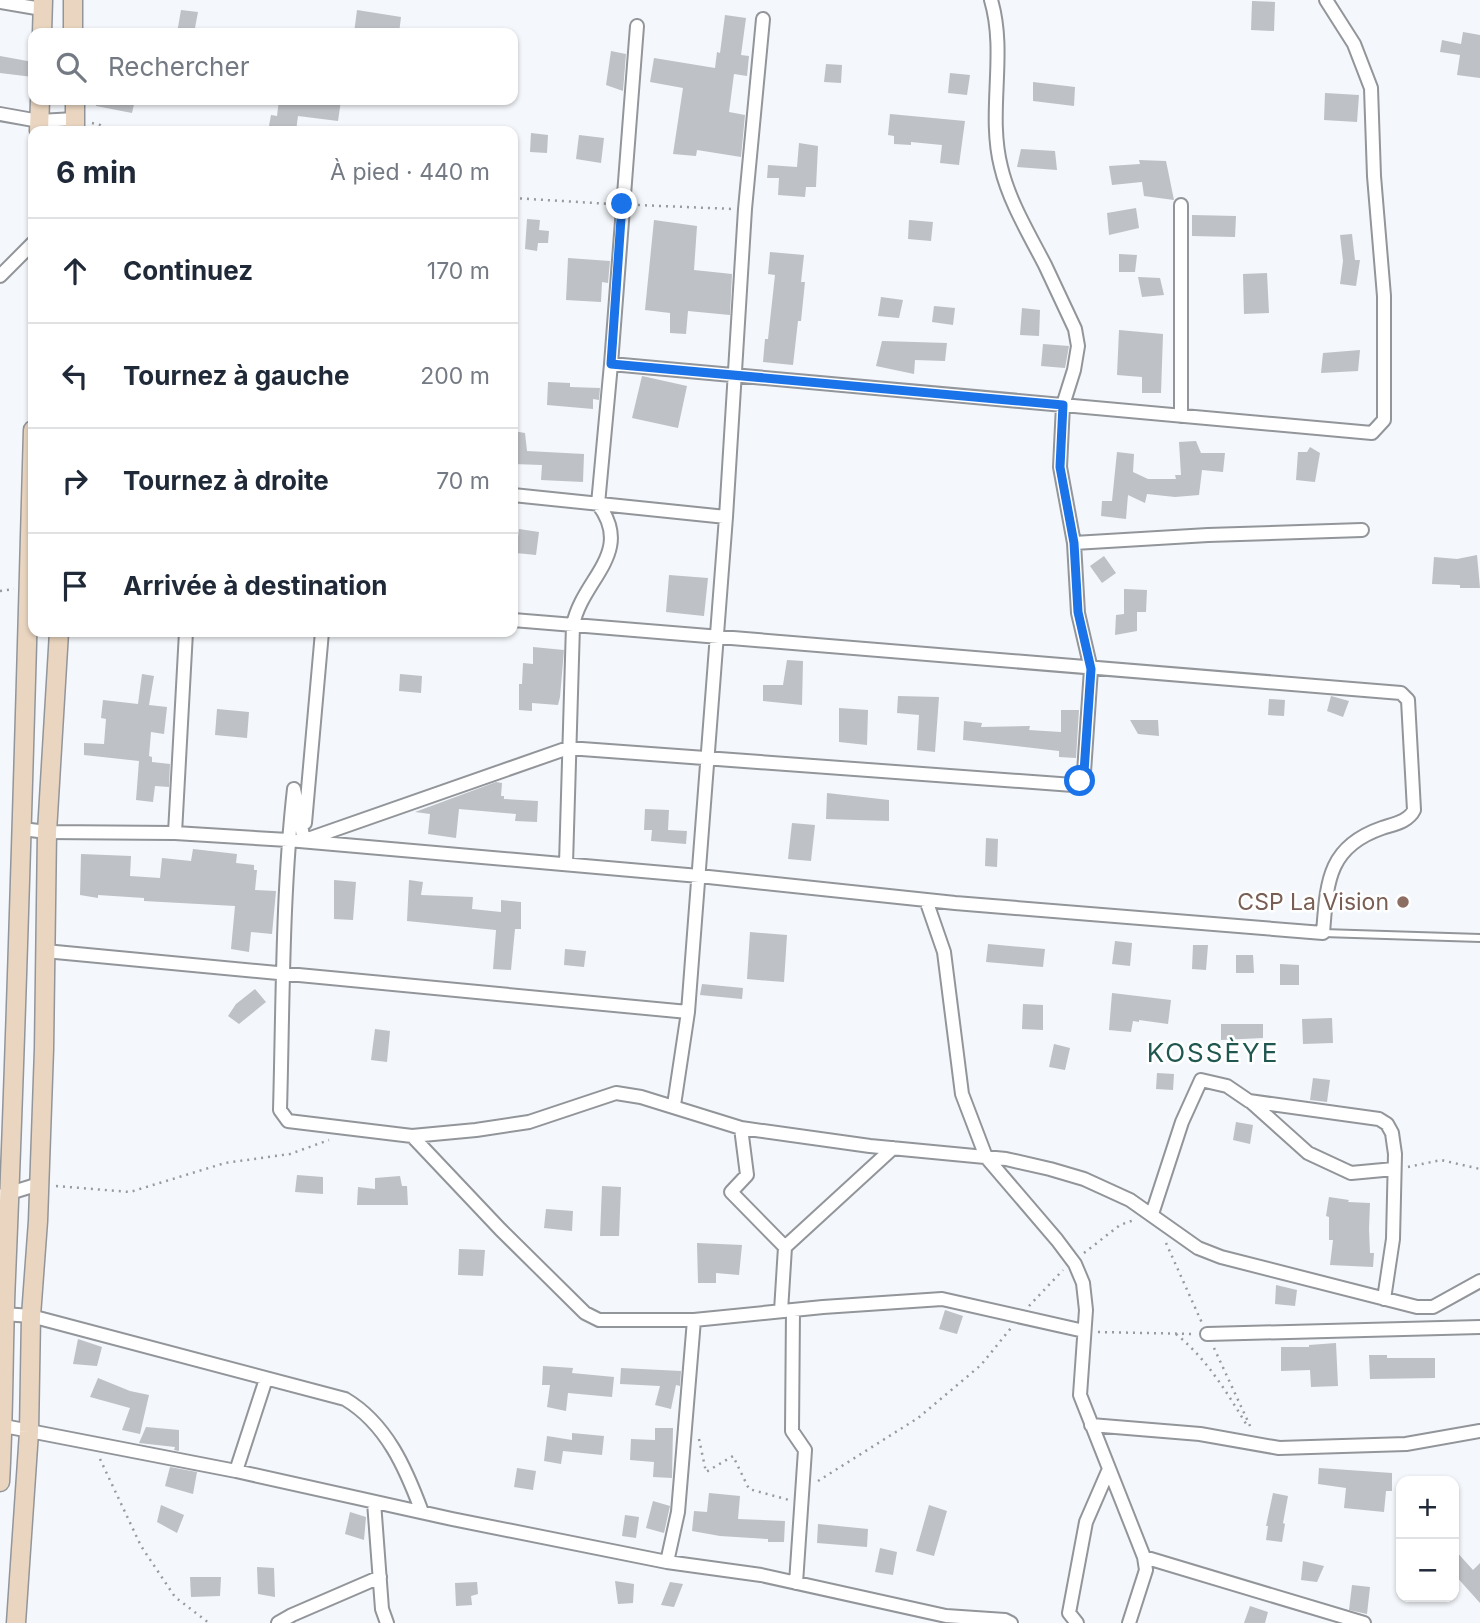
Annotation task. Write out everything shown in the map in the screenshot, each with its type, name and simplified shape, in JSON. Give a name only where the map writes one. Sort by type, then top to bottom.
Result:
[{"type":"main road","points":[[73,0],[73,28]]},
{"type":"main road","points":[[42,4],[42,28]]},
{"type":"main road","points":[[39,126],[40,105]]},
{"type":"main road","points":[[75,105],[75,125]]},
{"type":"main road","points":[[0,1482],[4,1426],[5,1194],[22,829],[28,611]]},
{"type":"main road","points":[[16,1623],[29,1432],[31,1316],[44,1049],[47,832],[59,637]]},
{"type":"street","points":[[304,841],[568,748],[1073,785],[1080,781],[1084,772],[1091,669],[1078,612],[1074,543],[1060,467],[1063,405],[1078,346],[1075,329],[1017,210],[1001,167],[995,88],[998,45],[991,0]]},
{"type":"street","points":[[611,364],[1372,433],[1384,420],[1384,296],[1374,176],[1371,88],[1354,44],[1326,0]]},
{"type":"street","points":[[0,2],[42,4]]},
{"type":"street","points":[[674,1105],[688,1012],[726,517],[745,209],[763,19]]},
{"type":"street","points":[[566,864],[573,625],[576,610],[605,564],[612,533],[609,518],[598,504],[637,26]]},
{"type":"street","points":[[0,114],[39,126],[75,125]]},
{"type":"street","points":[[1181,205],[1181,416]]},
{"type":"street","points":[[0,276],[28,248]]},
{"type":"street","points":[[518,496],[726,517]]},
{"type":"street","points":[[1074,543],[1362,530]]},
{"type":"street","points":[[22,829],[288,839],[699,876],[926,900],[1323,933],[1324,904],[1334,863],[1346,847],[1360,838],[1405,819],[1414,810],[1408,700],[1401,693],[518,620]]},
{"type":"street","points":[[176,833],[186,637]]},
{"type":"street","points":[[304,841],[321,637]]},
{"type":"street","points":[[304,841],[294,789],[288,839],[282,975],[280,1110],[288,1121],[412,1136],[529,1122],[616,1093],[674,1105],[741,1128],[893,1148],[1006,1159],[1084,1179],[1130,1200],[1198,1248],[1221,1257],[1417,1307],[1433,1307],[1480,1281]]},
{"type":"street","points":[[926,900],[944,952],[962,1094],[986,1157],[1073,1262],[1083,1283],[1086,1310],[1080,1395],[1144,1558],[1146,1570],[1129,1623]]},
{"type":"street","points":[[45,951],[688,1012]]},
{"type":"street","points":[[1152,1214],[1182,1122],[1201,1080],[1227,1086],[1249,1101],[1308,1153],[1351,1172],[1394,1169]]},
{"type":"street","points":[[1249,1101],[1379,1119],[1387,1124],[1392,1133],[1394,1169],[1393,1239],[1384,1299]]},
{"type":"street","points":[[741,1128],[747,1175],[731,1192],[785,1247],[792,1431],[805,1450],[796,1583]]},
{"type":"street","points":[[412,1136],[500,1230],[585,1313],[599,1320],[694,1320],[942,1299],[1084,1331]]},
{"type":"street","points":[[785,1247],[893,1148]]},
{"type":"street","points":[[5,1194],[38,1184]]},
{"type":"street","points":[[4,1314],[31,1316],[345,1399],[357,1406],[394,1446],[422,1512]]},
{"type":"street","points":[[667,1562],[678,1512],[694,1320]]},
{"type":"street","points":[[1207,1335],[1480,1327]]},
{"type":"street","points":[[236,1471],[265,1379]]},
{"type":"street","points":[[1091,1425],[1200,1434],[1279,1448],[1406,1444],[1480,1431]]},
{"type":"street","points":[[4,1426],[236,1471],[667,1562],[761,1575],[946,1616],[1005,1620],[1012,1623]]},
{"type":"street","points":[[1077,1623],[1069,1614],[1086,1522],[1109,1469]]},
{"type":"street","points":[[374,1502],[382,1609],[387,1623]]},
{"type":"street","points":[[1144,1558],[1364,1623]]},
{"type":"street","points":[[278,1623],[380,1577]]},
{"type":"lane","points":[[1323,933],[1480,938]]},
{"type":"path","points":[[38,1184],[130,1192],[225,1163],[290,1154],[362,1129]]},
{"type":"path","points":[[1394,1169],[1441,1160],[1480,1169]]},
{"type":"path","points":[[698,1433],[706,1472],[733,1455],[749,1489],[788,1501],[918,1418],[981,1365],[1021,1316],[1073,1262],[1120,1225],[1152,1214]]},
{"type":"path","points":[[1084,1331],[1207,1335]]},
{"type":"path","points":[[1176,1334],[1195,1349],[1217,1376],[1259,1445]]},
{"type":"path","points":[[93,1444],[141,1546],[176,1597],[209,1623]]},
{"type":"building","points":[[1252,1],[1275,2],[1274,31],[1251,30]]},
{"type":"building","points":[[181,10],[198,12],[195,28],[178,28]]},
{"type":"building","points":[[357,10],[401,17],[400,28],[355,28]]},
{"type":"building","points":[[725,15],[746,18],[741,55],[749,56],[747,76],[734,74],[729,112],[745,115],[741,157],[697,150],[696,156],[673,154],[683,88],[650,82],[654,58],[715,68],[717,52],[720,53]]},
{"type":"building","points":[[1463,32],[1480,35],[1480,78],[1457,75],[1460,55],[1440,52],[1442,40],[1461,44]]},
{"type":"building","points":[[611,51],[626,54],[623,91],[606,85]]},
{"type":"building","points":[[0,56],[28,61],[28,76],[0,73]]},
{"type":"building","points":[[826,64],[842,65],[841,83],[824,82]]},
{"type":"building","points":[[950,73],[970,75],[967,95],[948,93]]},
{"type":"building","points":[[1033,82],[1075,87],[1074,106],[1033,101]]},
{"type":"building","points":[[1325,93],[1359,95],[1357,122],[1324,120]]},
{"type":"building","points":[[96,105],[134,105],[132,113]]},
{"type":"building","points":[[278,105],[340,105],[338,121],[298,116],[297,126],[269,126],[271,115],[277,116]]},
{"type":"building","points":[[890,114],[965,121],[959,165],[940,163],[942,145],[911,142],[911,145],[894,144],[894,136],[888,135]]},
{"type":"building","points":[[531,133],[548,135],[547,153],[530,152]]},
{"type":"building","points":[[579,135],[604,138],[601,163],[576,159]]},
{"type":"building","points":[[799,143],[818,146],[816,187],[806,187],[805,197],[778,195],[779,178],[767,178],[768,165],[797,167]]},
{"type":"building","points":[[1021,149],[1055,151],[1057,170],[1017,167]]},
{"type":"building","points":[[1139,160],[1166,161],[1174,200],[1144,196],[1142,182],[1112,185],[1109,166],[1140,164]]},
{"type":"building","points":[[1136,208],[1139,228],[1109,235],[1107,213]]},
{"type":"building","points":[[1192,215],[1236,216],[1235,237],[1192,236]]},
{"type":"building","points":[[527,219],[540,220],[539,230],[549,231],[548,243],[538,243],[537,251],[525,249]]},
{"type":"building","points":[[654,220],[697,226],[694,270],[732,274],[730,315],[688,311],[686,334],[670,333],[670,313],[645,310]]},
{"type":"building","points":[[909,220],[933,222],[931,241],[908,239]]},
{"type":"building","points":[[1352,234],[1355,260],[1360,260],[1356,286],[1340,284],[1343,261],[1340,235]]},
{"type":"building","points":[[770,252],[804,255],[801,282],[805,282],[793,365],[763,362],[775,275],[768,274]]},
{"type":"building","points":[[1119,254],[1137,255],[1135,272],[1119,272]]},
{"type":"building","points":[[568,258],[610,261],[608,283],[602,282],[601,302],[566,300]]},
{"type":"building","points":[[1267,273],[1269,313],[1244,314],[1243,274]]},
{"type":"building","points":[[1138,277],[1160,278],[1164,295],[1142,297]]},
{"type":"building","points":[[881,297],[903,300],[899,318],[878,316]]},
{"type":"building","points":[[934,306],[955,308],[953,325],[932,322]]},
{"type":"building","points":[[1022,308],[1040,310],[1039,336],[1020,335]]},
{"type":"building","points":[[1119,330],[1163,334],[1161,393],[1142,393],[1142,377],[1117,375]]},
{"type":"building","points":[[882,341],[947,343],[945,361],[915,360],[914,374],[876,366]]},
{"type":"building","points":[[1043,344],[1069,346],[1065,368],[1041,366]]},
{"type":"building","points":[[1360,350],[1358,371],[1321,373],[1323,353]]},
{"type":"building","points":[[642,376],[687,386],[678,428],[632,418]]},
{"type":"building","points":[[548,382],[570,383],[570,387],[600,388],[599,400],[593,399],[593,409],[547,405]]},
{"type":"building","points":[[518,432],[525,433],[527,451],[584,454],[583,482],[541,480],[542,465],[518,464]]},
{"type":"building","points":[[1196,441],[1201,453],[1225,453],[1223,472],[1202,470],[1199,495],[1175,497],[1147,494],[1145,503],[1128,495],[1126,519],[1101,516],[1102,501],[1112,501],[1117,452],[1134,454],[1133,472],[1148,479],[1176,479],[1175,475],[1181,475],[1179,442]]},
{"type":"building","points":[[1310,447],[1320,453],[1315,482],[1296,480],[1298,452],[1307,452]]},
{"type":"building","points":[[519,529],[539,532],[536,555],[518,553]]},
{"type":"building","points":[[1477,555],[1480,588],[1432,584],[1434,557],[1457,559]]},
{"type":"building","points":[[1104,556],[1116,573],[1102,583],[1090,566]]},
{"type":"building","points":[[669,575],[708,578],[704,616],[666,612]]},
{"type":"building","points":[[1124,589],[1147,590],[1146,612],[1137,612],[1137,631],[1115,635],[1116,615],[1124,614]]},
{"type":"building","points":[[533,647],[564,650],[560,697],[558,705],[532,703],[532,711],[519,710],[519,684],[522,684],[523,663],[533,664]]},
{"type":"building","points":[[787,660],[803,661],[802,705],[763,701],[763,685],[783,685]]},
{"type":"building","points":[[142,674],[154,676],[149,705],[167,707],[164,734],[151,732],[149,756],[152,757],[152,762],[170,764],[169,787],[155,786],[153,802],[136,800],[139,761],[84,755],[84,743],[104,744],[106,719],[101,718],[103,700],[138,704]]},
{"type":"building","points":[[400,674],[422,676],[421,693],[399,691]]},
{"type":"building","points":[[898,696],[939,697],[935,752],[917,750],[919,715],[897,713]]},
{"type":"building","points":[[1331,696],[1349,701],[1343,717],[1327,711]]},
{"type":"building","points":[[1269,699],[1285,700],[1284,716],[1268,715]]},
{"type":"building","points":[[839,708],[868,710],[867,745],[839,742]]},
{"type":"building","points":[[217,709],[249,712],[247,738],[215,735]]},
{"type":"building","points":[[1061,710],[1079,710],[1076,758],[1059,757],[1059,751],[963,740],[964,721],[982,723],[981,727],[1030,726],[1029,730],[1061,732]]},
{"type":"building","points":[[1130,720],[1158,720],[1159,736],[1138,734]]},
{"type":"building","points":[[496,782],[502,783],[501,796],[504,796],[504,799],[538,801],[537,822],[515,821],[516,814],[459,809],[456,838],[428,834],[430,814],[415,812]]},
{"type":"building","points":[[827,793],[889,800],[889,821],[826,819]]},
{"type":"building","points":[[645,809],[669,810],[668,830],[687,831],[686,844],[651,841],[652,830],[644,830]]},
{"type":"building","points":[[792,823],[815,825],[811,861],[788,859]]},
{"type":"building","points":[[986,838],[998,839],[997,867],[985,866]]},
{"type":"building","points":[[193,849],[237,854],[236,863],[254,865],[254,870],[257,870],[255,890],[276,891],[272,934],[251,932],[249,952],[231,949],[235,906],[80,895],[81,854],[131,856],[130,876],[160,878],[162,858],[191,861]]},
{"type":"building","points":[[334,880],[356,882],[353,920],[334,919]]},
{"type":"building","points":[[409,880],[423,882],[421,895],[473,897],[472,909],[501,912],[501,900],[521,902],[521,929],[515,929],[511,970],[493,969],[496,930],[407,921]]},
{"type":"building","points":[[750,932],[787,935],[784,982],[747,979]]},
{"type":"building","points":[[1115,941],[1132,943],[1130,966],[1112,964]]},
{"type":"building","points":[[988,944],[1045,949],[1043,967],[986,962]]},
{"type":"building","points":[[1193,945],[1208,945],[1206,970],[1192,969]]},
{"type":"building","points":[[565,949],[586,951],[584,967],[564,965]]},
{"type":"building","points":[[1236,955],[1253,955],[1254,973],[1236,973]]},
{"type":"building","points":[[1280,964],[1299,965],[1299,985],[1280,985]]},
{"type":"building","points":[[702,984],[743,988],[742,999],[700,995]]},
{"type":"building","points":[[255,989],[266,1002],[239,1024],[228,1016],[236,1004]]},
{"type":"building","points":[[1112,993],[1171,1000],[1168,1024],[1139,1020],[1133,1021],[1131,1032],[1109,1030]]},
{"type":"building","points":[[1023,1004],[1043,1005],[1043,1030],[1022,1029]]},
{"type":"building","points":[[1332,1018],[1333,1043],[1303,1044],[1302,1019]]},
{"type":"building","points":[[1221,1024],[1263,1024],[1263,1038],[1221,1040]]},
{"type":"building","points":[[375,1029],[390,1031],[387,1062],[371,1060]]},
{"type":"building","points":[[1054,1044],[1070,1048],[1065,1070],[1049,1067]]},
{"type":"building","points":[[1157,1073],[1174,1074],[1173,1090],[1156,1089]]},
{"type":"building","points":[[1313,1078],[1330,1080],[1327,1102],[1310,1100]]},
{"type":"building","points":[[1236,1122],[1253,1125],[1250,1144],[1233,1140]]},
{"type":"building","points":[[297,1175],[323,1177],[323,1194],[295,1192]]},
{"type":"building","points":[[400,1176],[402,1186],[407,1186],[408,1205],[357,1205],[358,1187],[375,1189],[375,1178]]},
{"type":"building","points":[[602,1186],[621,1187],[619,1236],[600,1236]]},
{"type":"building","points":[[1329,1197],[1349,1200],[1348,1202],[1370,1203],[1370,1253],[1374,1253],[1373,1267],[1330,1265],[1333,1240],[1329,1240],[1329,1217],[1326,1216]]},
{"type":"building","points":[[546,1209],[573,1211],[572,1231],[544,1228]]},
{"type":"building","points":[[697,1243],[742,1245],[739,1275],[716,1273],[716,1283],[698,1283]]},
{"type":"building","points":[[459,1249],[485,1250],[483,1276],[458,1275]]},
{"type":"building","points":[[1276,1285],[1297,1290],[1295,1306],[1275,1304]]},
{"type":"building","points":[[945,1310],[963,1316],[957,1334],[939,1329]]},
{"type":"building","points":[[78,1339],[102,1347],[97,1366],[73,1364]]},
{"type":"building","points":[[1336,1343],[1338,1386],[1311,1387],[1310,1370],[1281,1371],[1281,1347]]},
{"type":"building","points":[[1369,1355],[1387,1355],[1387,1358],[1435,1358],[1435,1378],[1370,1379]]},
{"type":"building","points":[[543,1366],[573,1368],[572,1373],[614,1377],[612,1397],[568,1393],[566,1411],[547,1407],[550,1385],[542,1385]]},
{"type":"building","points":[[621,1368],[681,1371],[680,1386],[676,1385],[671,1409],[655,1405],[660,1386],[620,1384]]},
{"type":"building","points":[[98,1378],[130,1391],[149,1395],[140,1434],[122,1430],[130,1408],[90,1397]]},
{"type":"building","points":[[146,1427],[179,1430],[179,1451],[174,1450],[175,1447],[139,1443]]},
{"type":"building","points":[[655,1428],[673,1428],[672,1478],[653,1477],[654,1462],[630,1460],[631,1439],[655,1440]]},
{"type":"building","points":[[572,1433],[604,1436],[602,1455],[563,1451],[561,1464],[544,1461],[547,1436],[572,1440]]},
{"type":"building","points":[[170,1467],[197,1472],[193,1494],[165,1486]]},
{"type":"building","points":[[517,1468],[536,1471],[533,1490],[514,1487]]},
{"type":"building","points":[[1319,1468],[1392,1473],[1392,1491],[1386,1491],[1384,1512],[1344,1508],[1346,1488],[1318,1484]]},
{"type":"building","points":[[709,1493],[740,1496],[738,1519],[785,1521],[784,1542],[692,1531],[694,1511],[707,1512]]},
{"type":"building","points":[[1273,1493],[1288,1496],[1282,1542],[1266,1540]]},
{"type":"building","points":[[653,1501],[670,1506],[664,1533],[646,1528]]},
{"type":"building","points":[[161,1505],[184,1515],[177,1533],[157,1522]]},
{"type":"building","points":[[929,1505],[947,1511],[934,1556],[916,1551]]},
{"type":"building","points":[[350,1512],[366,1517],[364,1540],[345,1534]]},
{"type":"building","points":[[625,1515],[639,1517],[636,1538],[622,1536]]},
{"type":"building","points":[[818,1524],[868,1529],[867,1547],[817,1543]]},
{"type":"building","points":[[880,1548],[897,1552],[893,1575],[875,1572]]},
{"type":"building","points":[[1459,1555],[1473,1570],[1480,1563],[1480,1603],[1459,1580]]},
{"type":"building","points":[[1303,1561],[1324,1566],[1317,1582],[1301,1580]]},
{"type":"building","points":[[257,1567],[274,1568],[275,1597],[258,1594]]},
{"type":"building","points":[[190,1577],[221,1577],[220,1596],[191,1597]]},
{"type":"building","points":[[615,1581],[634,1584],[633,1603],[618,1604]]},
{"type":"building","points":[[477,1582],[478,1594],[471,1596],[472,1605],[456,1606],[455,1583]]},
{"type":"building","points":[[670,1582],[683,1584],[674,1607],[661,1605]]},
{"type":"building","points":[[1352,1585],[1370,1587],[1367,1614],[1349,1610]]},
{"type":"building","points":[[1250,1606],[1268,1612],[1265,1623],[1244,1623]]},
{"type":"place","name":"CSP La Vision","points":[[1403,902]]},
{"type":"district","name":"KOSSÈYE","points":[[1213,1052]]},
{"type":"route","points":[[622,204],[611,364],[1063,405],[1060,467],[1074,543],[1078,612],[1091,669],[1084,772],[1080,781]]}]
